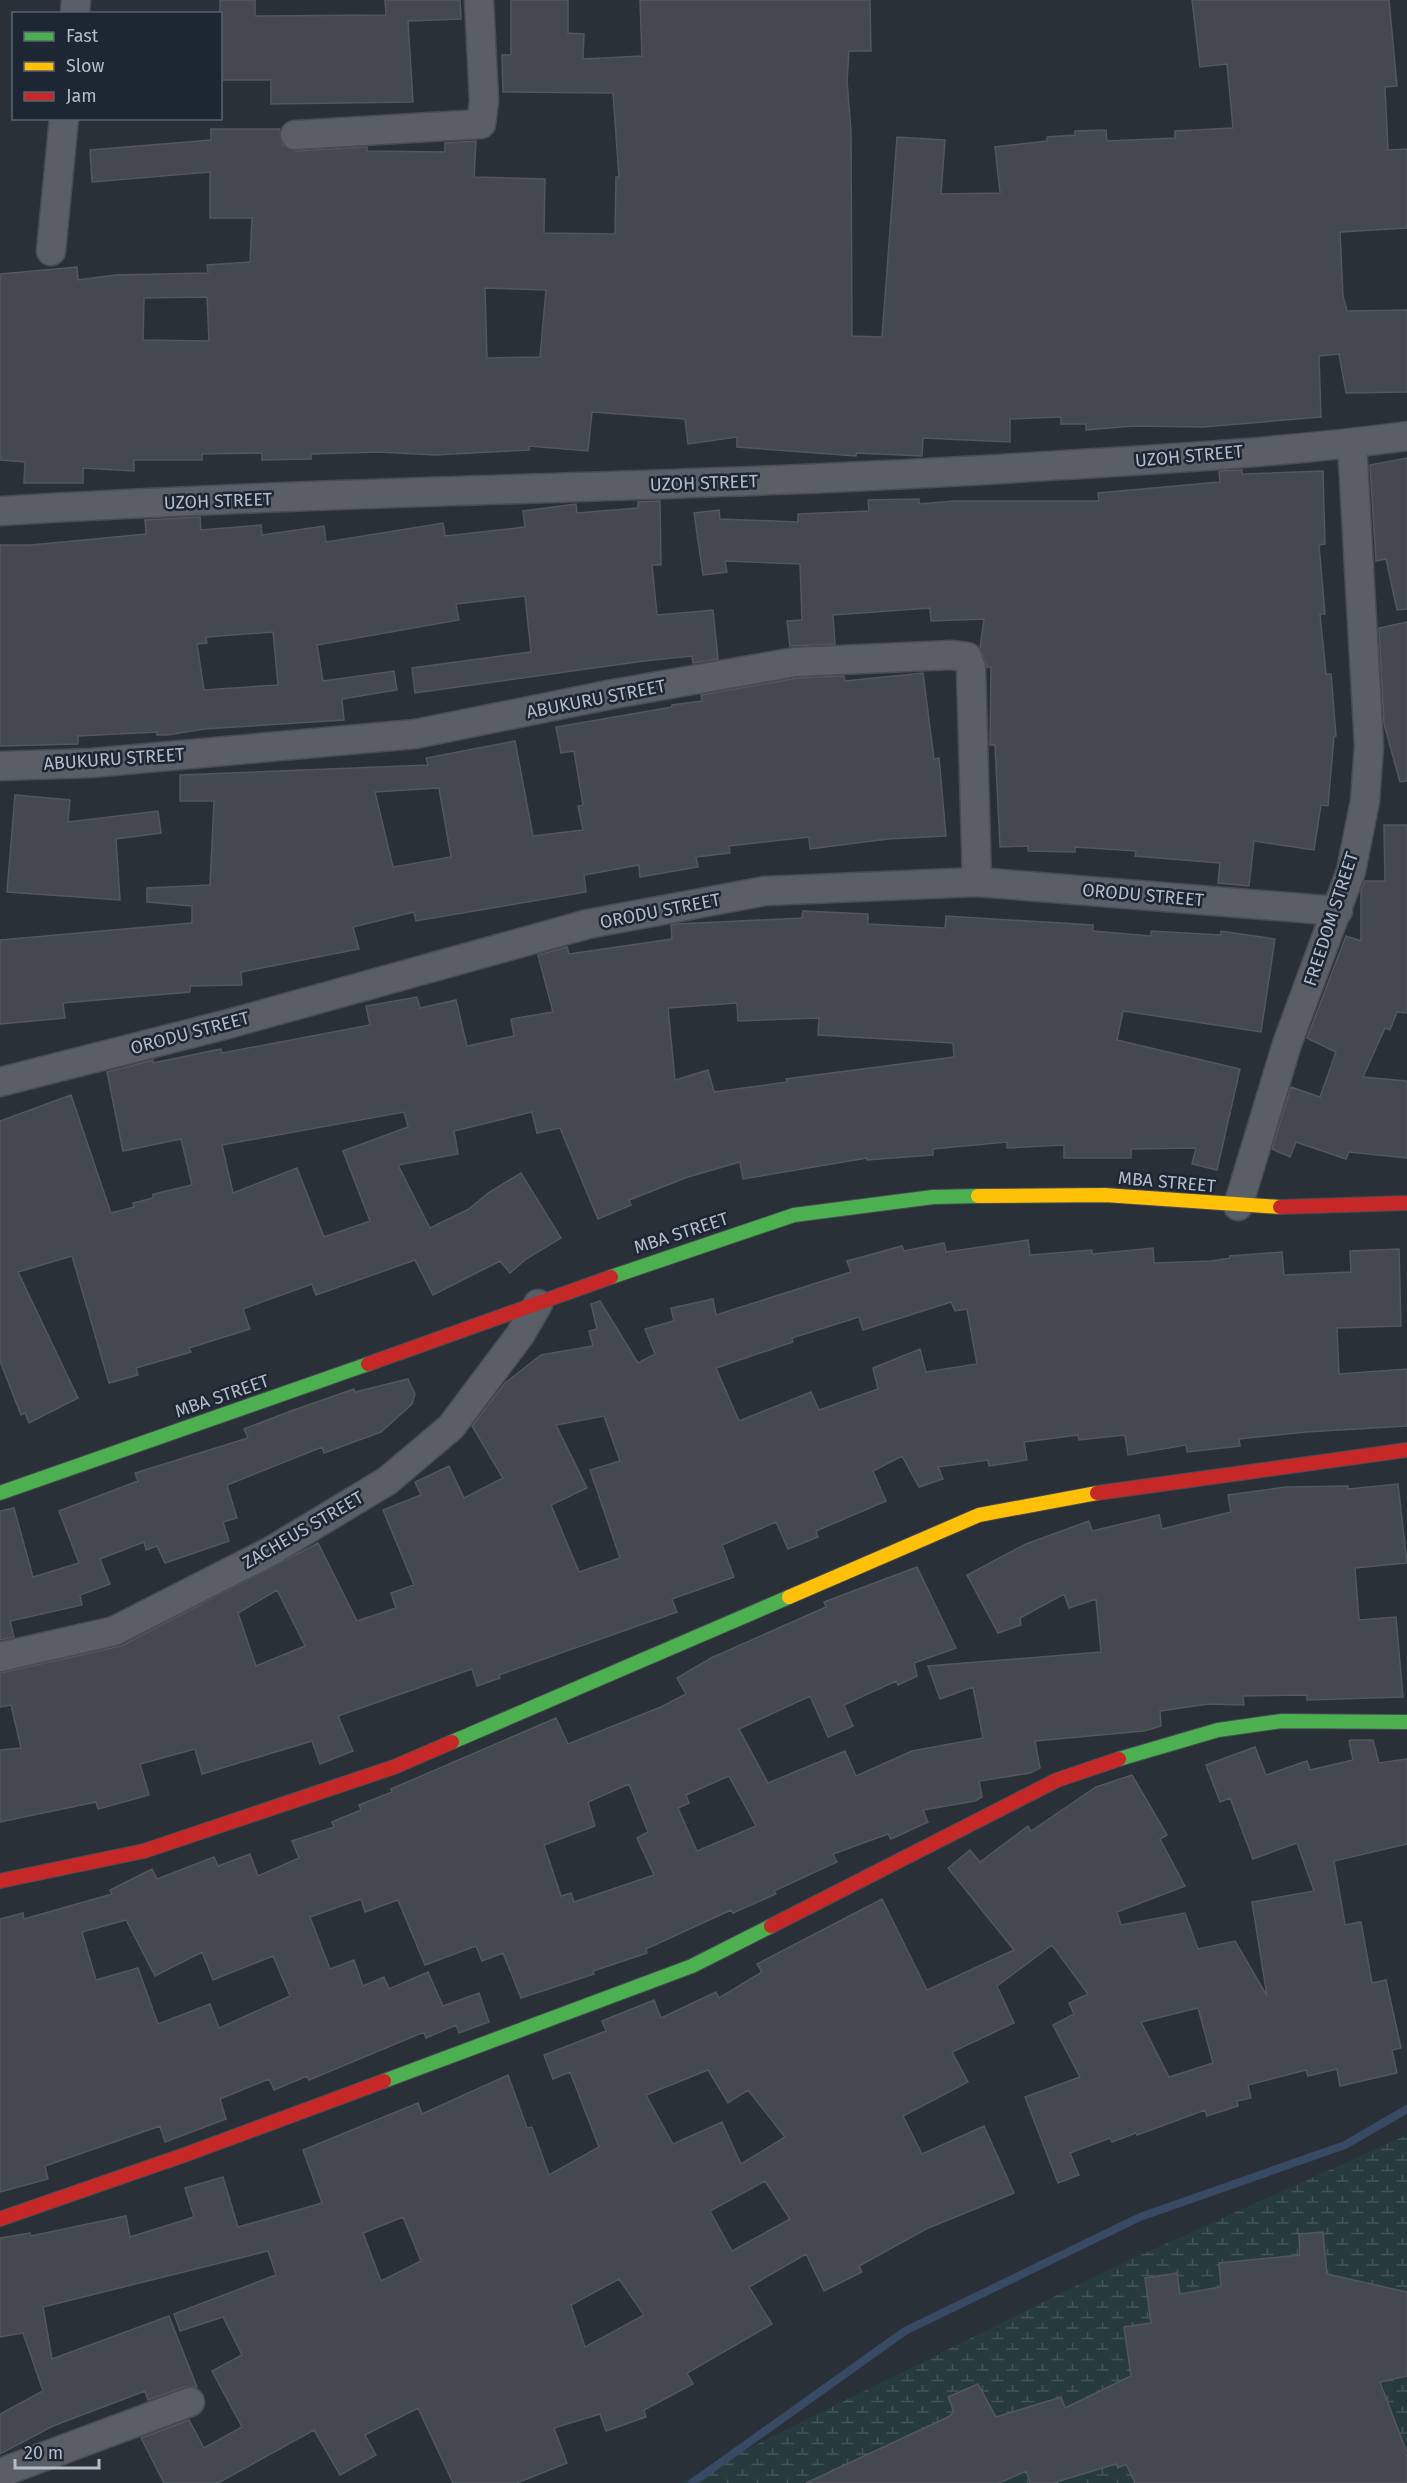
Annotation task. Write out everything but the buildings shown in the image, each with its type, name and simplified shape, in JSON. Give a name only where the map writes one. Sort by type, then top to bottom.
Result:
[{"type":"street","points":[[295,135],[481,123],[484,100],[479,0]]},
{"type":"street","points":[[51,251],[64,120]]},
{"type":"street","name":"UZOH STREET","points":[[0,511],[901,476],[1352,443],[1407,436]]},
{"type":"street","name":"FREEDOM STREET","points":[[1238,1206],[1287,1044],[1338,912],[1351,871],[1365,801],[1369,746],[1352,443]]},
{"type":"street","name":"ABUKURU STREET","points":[[0,766],[91,763],[415,734],[614,694],[795,662],[951,655],[967,657],[971,668],[977,882]]},
{"type":"street","name":"ORODU STREET","points":[[0,1082],[239,1021],[588,924],[765,891],[977,882],[1338,912]]},
{"type":"street","name":"MBA STREET","points":[[0,1493],[538,1304],[631,1269],[794,1215],[933,1197],[1105,1195],[1238,1206],[1407,1203]]},
{"type":"street","name":"ZACHEUS STREET","points":[[0,1657],[114,1631],[271,1551],[387,1481],[451,1427],[520,1335],[538,1304]]},
{"type":"street","points":[[0,1881],[144,1851],[394,1767],[979,1515],[1091,1494],[1407,1450]]},
{"type":"street","points":[[0,2219],[187,2154],[692,1966],[1057,1780],[1149,1749],[1218,1730],[1282,1721],[1407,1722]]},
{"type":"street","points":[[0,2474],[190,2402]]},
{"type":"green space","points":[[1407,2135],[1407,2483],[679,2483],[1112,2268]]},
{"type":"waterway","points":[[692,2483],[905,2331],[1140,2217],[1345,2145],[1407,2109]]},
{"type":"traffic: fast","points":[[611,1277],[794,1215],[933,1197],[978,1196]]},
{"type":"traffic: fast","points":[[0,1493],[368,1364]]},
{"type":"traffic: fast","points":[[452,1742],[789,1597]]},
{"type":"traffic: fast","points":[[1119,1759],[1218,1730],[1282,1721],[1407,1722]]},
{"type":"traffic: fast","points":[[384,2081],[692,1966],[771,1926]]},
{"type":"traffic: slow","points":[[978,1196],[1105,1195],[1280,1207]]},
{"type":"traffic: slow","points":[[789,1597],[979,1515],[1097,1493]]},
{"type":"traffic: jam","points":[[1280,1207],[1407,1203]]},
{"type":"traffic: jam","points":[[368,1364],[611,1277]]},
{"type":"traffic: jam","points":[[1097,1493],[1407,1450]]},
{"type":"traffic: jam","points":[[0,1881],[144,1851],[394,1767],[452,1742]]},
{"type":"traffic: jam","points":[[771,1926],[1057,1780],[1119,1759]]},
{"type":"traffic: jam","points":[[0,2219],[187,2154],[384,2081]]}]
